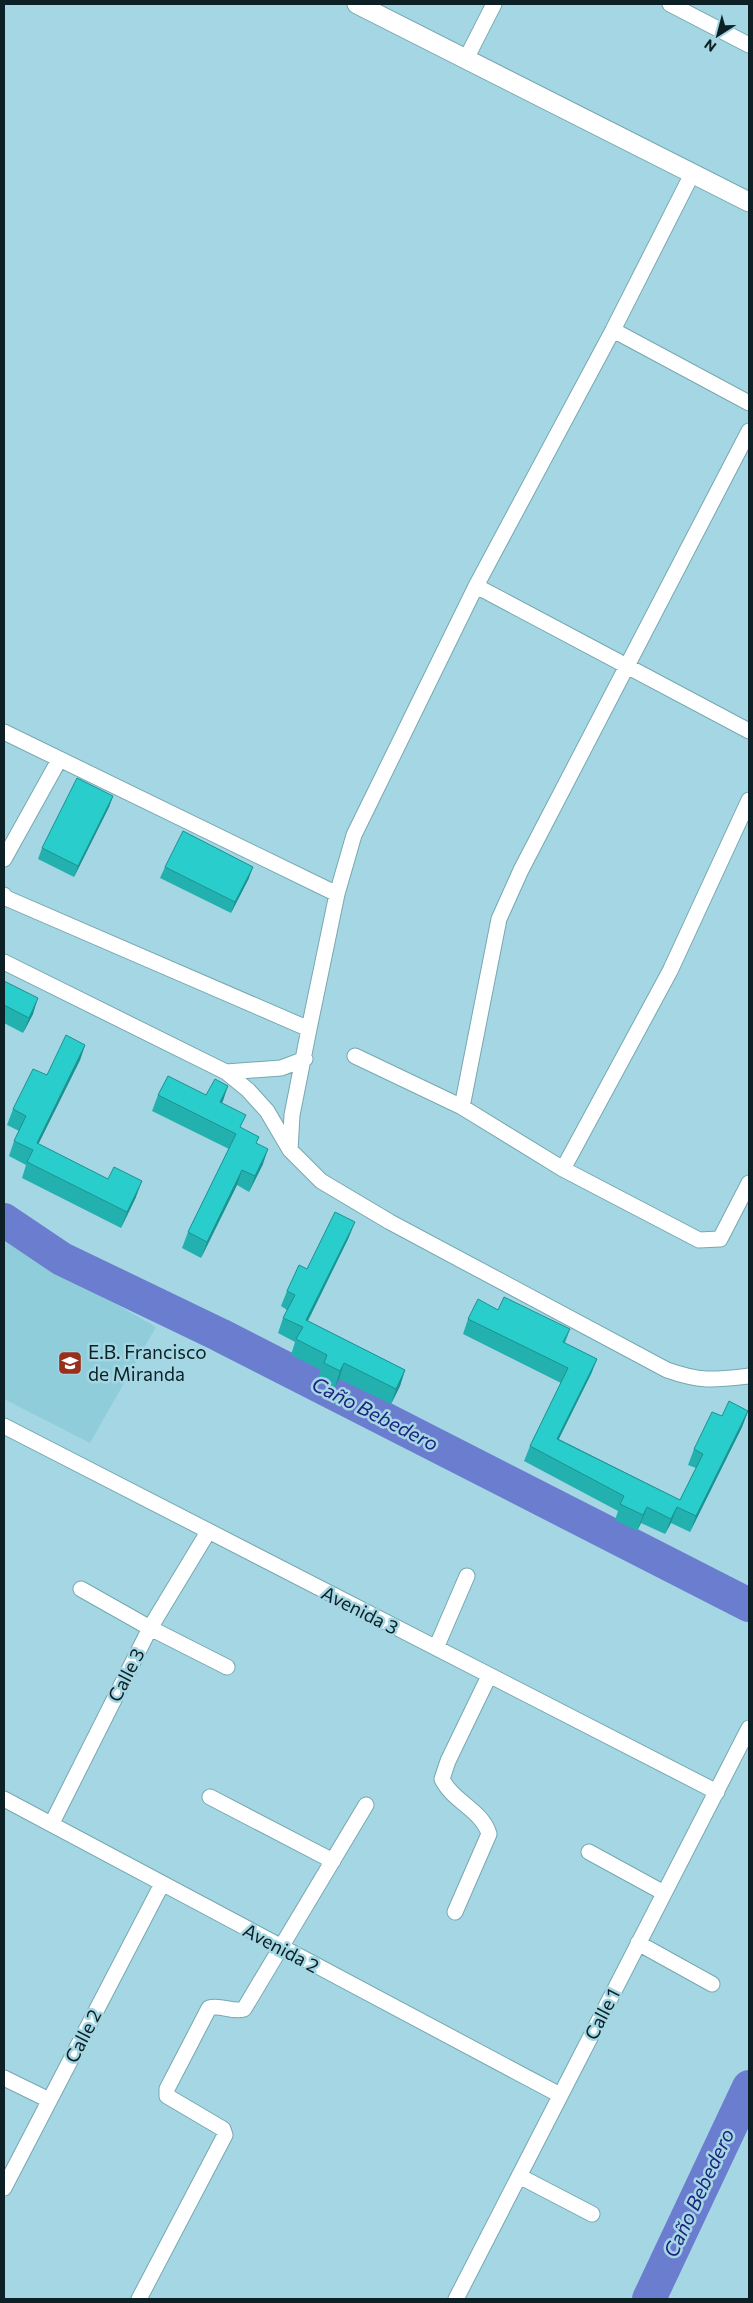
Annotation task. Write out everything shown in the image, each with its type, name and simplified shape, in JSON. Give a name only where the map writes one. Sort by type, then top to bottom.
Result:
[{"type":"street","points":[[357,4],[749,202]]},
{"type":"street","points":[[466,59],[494,4]]},
{"type":"street","points":[[670,4],[749,44]]},
{"type":"street","points":[[290,1150],[292,1115],[305,1059],[309,1029],[337,894],[354,835],[476,586],[613,330],[692,174]]},
{"type":"street","points":[[613,330],[749,403]]},
{"type":"street","points":[[462,1107],[499,919],[521,870],[749,431]]},
{"type":"street","points":[[476,586],[749,731]]},
{"type":"street","points":[[4,732],[337,894]]},
{"type":"street","points":[[4,859],[59,760]]},
{"type":"street","points":[[563,1169],[670,971],[749,800]]},
{"type":"street","points":[[4,895],[6,898],[309,1029]]},
{"type":"street","points":[[4,962],[226,1072],[248,1090],[267,1111],[290,1150],[321,1181],[373,1213],[667,1370],[687,1377],[714,1380],[749,1376]]},
{"type":"street","points":[[355,1056],[462,1107],[563,1169],[698,1240],[720,1238],[749,1183]]},
{"type":"street","points":[[226,1072],[281,1068],[305,1059]]},
{"type":"street","name":"Avenida 3","points":[[4,1426],[717,1792]]},
{"type":"street","name":"Calle 3","points":[[52,1823],[150,1628],[208,1532]]},
{"type":"street","points":[[436,1648],[467,1576]]},
{"type":"street","points":[[80,1589],[150,1628],[227,1667]]},
{"type":"street","points":[[454,1912],[489,1834],[486,1822],[448,1790],[442,1779],[448,1761],[489,1676]]},
{"type":"street","name":"Calle 1","points":[[456,2299],[749,1728]]},
{"type":"street","points":[[210,1797],[333,1860]]},
{"type":"street","name":"Avenida 2","points":[[4,1799],[560,2095]]},
{"type":"street","points":[[138,2299],[225,2135],[223,2129],[168,2096],[167,2089],[209,2008],[238,2011],[244,2009],[366,1805]]},
{"type":"street","points":[[589,1852],[664,1893]]},
{"type":"street","name":"Calle 2","points":[[4,2188],[162,1884]]},
{"type":"street","points":[[638,1943],[712,1984]]},
{"type":"street","points":[[4,2078],[49,2100]]},
{"type":"street","points":[[519,2176],[592,2214]]},
{"type":"shaded area","name":"E.B. Francisco de Miranda","points":[[4,1240],[156,1327],[90,1443],[4,1399]]},
{"type":"building","points":[[77,778],[113,796],[78,866],[42,848]]},
{"type":"building","points":[[183,831],[253,867],[235,902],[165,867]]},
{"type":"building","points":[[4,981],[38,998],[29,1018],[4,1005]]},
{"type":"building","points":[[66,1035],[85,1045],[37,1143],[108,1179],[114,1167],[142,1181],[127,1212],[27,1162],[33,1150],[14,1141],[26,1116],[13,1109],[33,1069],[47,1075]]},
{"type":"building","points":[[168,1076],[206,1095],[215,1079],[228,1086],[220,1102],[246,1115],[240,1127],[259,1137],[256,1143],[268,1149],[255,1176],[242,1170],[207,1242],[188,1232],[236,1134],[158,1095]]},
{"type":"building","points":[[335,1212],[355,1222],[306,1320],[405,1370],[396,1389],[344,1363],[340,1371],[324,1363],[327,1355],[296,1339],[303,1327],[283,1318],[295,1295],[287,1291],[299,1265],[307,1269]]},
{"type":"building","points":[[504,1297],[570,1329],[563,1342],[597,1359],[557,1439],[680,1500],[703,1454],[694,1449],[712,1412],[722,1416],[729,1401],[748,1411],[696,1516],[677,1507],[671,1519],[647,1507],[643,1515],[620,1504],[624,1496],[530,1446],[568,1368],[468,1319],[478,1299],[498,1310]]},
{"type":"waterway","name":"Caño Bebedero","points":[[4,1220],[62,1259],[220,1335],[749,1605]]},
{"type":"waterway","name":"Caño Bebedero","points":[[649,2299],[749,2087]]},
{"type":"place","name":"E.B. Francisco de Miranda","points":[[70,1363]]}]
